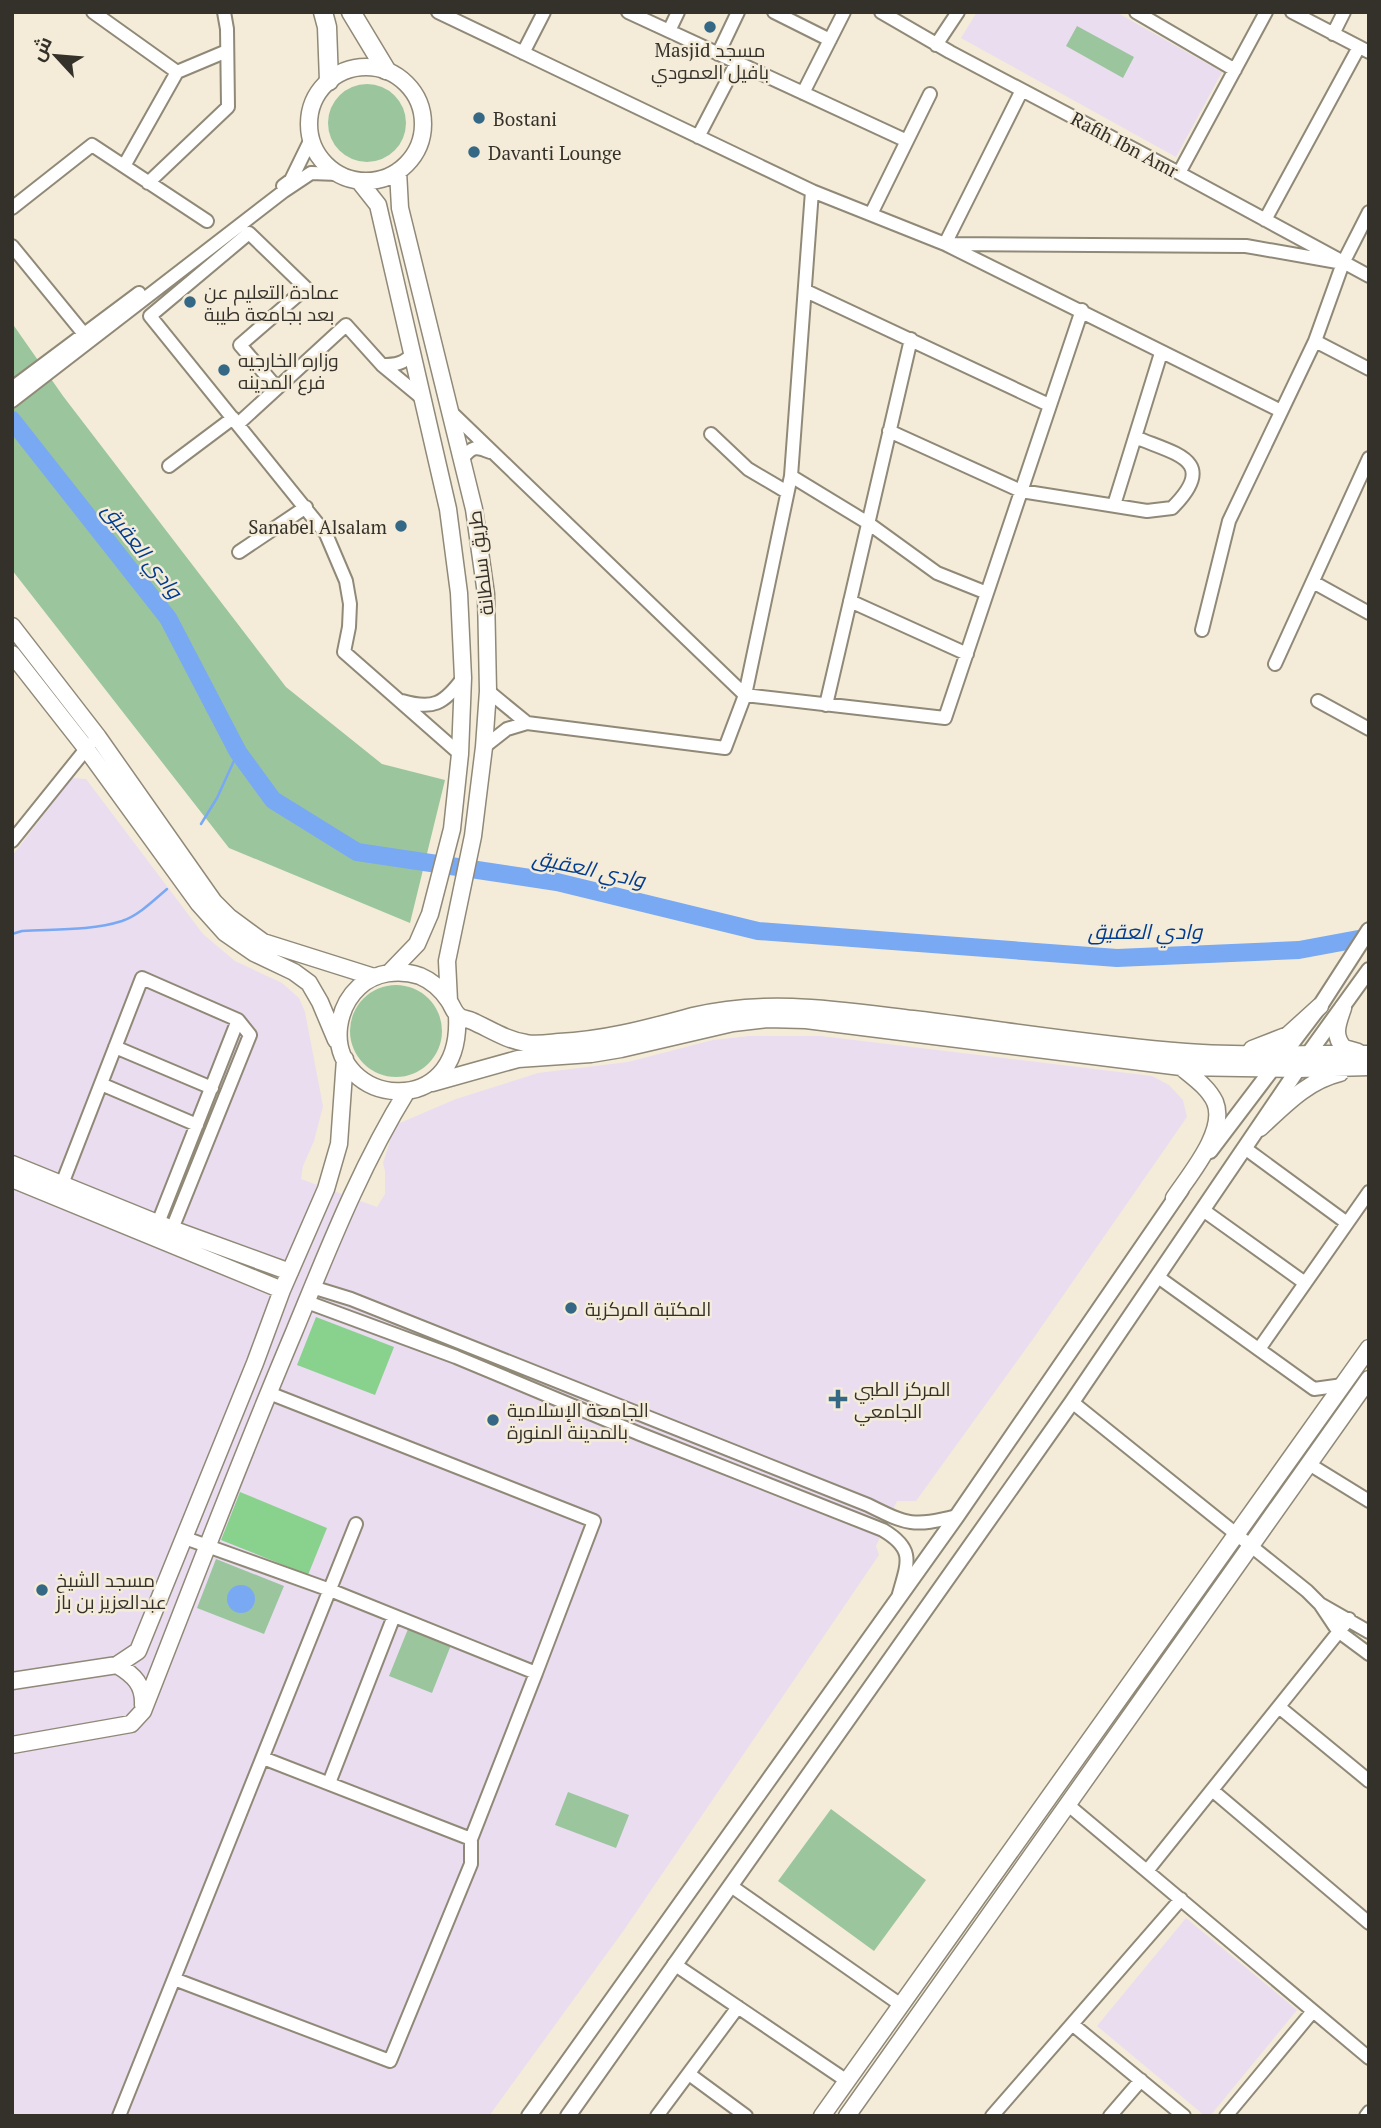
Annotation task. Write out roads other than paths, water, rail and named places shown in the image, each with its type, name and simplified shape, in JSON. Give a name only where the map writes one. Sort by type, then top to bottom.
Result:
[{"type":"main road","points":[[323,12],[327,27],[328,81]]},
{"type":"main road","points":[[351,12],[386,70]]},
{"type":"main road","points":[[366,66],[386,70],[404,80],[416,95],[422,111],[424,128],[415,154],[398,171],[379,180],[359,181],[338,174],[321,159],[311,139],[309,123],[318,93],[328,81],[347,70],[366,66]]},
{"type":"main road","name":"طريق سلطانة","points":[[398,171],[400,208],[474,509],[486,594],[488,691],[484,747],[473,836],[447,961],[453,1008]]},
{"type":"main road","name":"طريق سلطانة","points":[[359,181],[378,205],[448,509],[459,593],[463,678],[460,754],[452,830],[430,914],[417,944],[390,972]]},
{"type":"main road","points":[[12,626],[98,737],[214,902],[229,917],[263,942],[374,977]]},
{"type":"main road","points":[[12,654],[85,747],[199,904],[225,933],[254,953],[294,972],[309,983],[343,1055],[362,1080],[379,1089],[407,1091],[518,1059],[591,1054],[733,1023],[767,1019],[806,1020],[1181,1067],[1298,1069],[1368,1061]]},
{"type":"main road","points":[[12,1681],[117,1665],[138,1651],[282,1290],[326,1189],[339,1143],[343,1055],[338,1033],[340,1016],[359,987],[374,977],[390,972],[408,973],[424,978],[438,988],[453,1008],[510,1039],[529,1044],[615,1037],[731,1008],[808,1006],[1185,1052],[1309,1053],[1368,1061]]},
{"type":"main road","points":[[1215,1054],[1251,1049],[1272,1042],[1288,1034],[1320,1006]]},
{"type":"main road","points":[[423,1086],[432,1082],[445,1069],[454,1053],[458,1035],[453,1008]]},
{"type":"main road","points":[[1343,1008],[1336,1031],[1340,1043],[1368,1061]]},
{"type":"main road","points":[[1260,1128],[1317,1080],[1368,1061]]},
{"type":"main road","points":[[1174,1198],[1213,1138],[1217,1125],[1214,1101],[1200,1082],[1181,1067]]},
{"type":"main road","points":[[12,1745],[131,1724],[143,1711],[206,1545],[309,1294],[351,1198],[407,1091]]},
{"type":"main road","points":[[12,1164],[165,1226],[290,1272]]},
{"type":"main road","points":[[12,1179],[282,1290]]},
{"type":"main road","points":[[270,1325],[293,1335]]},
{"type":"main road","points":[[822,2116],[1369,1348]]},
{"type":"main road","points":[[846,2116],[1369,1380]]},
{"type":"main road","points":[[164,1589],[187,1598]]},
{"type":"main road","points":[[117,1665],[138,1681],[144,1693],[143,1711]]},
{"type":"street","points":[[93,12],[177,72]]},
{"type":"street","points":[[148,183],[228,107],[224,12]]},
{"type":"street","points":[[438,12],[460,17],[523,53],[812,191],[945,244],[1281,411]]},
{"type":"street","points":[[523,53],[544,12]]},
{"type":"street","points":[[628,12],[907,141]]},
{"type":"street","points":[[669,31],[678,12]]},
{"type":"street","points":[[718,54],[738,12]]},
{"type":"street","points":[[774,12],[830,40]]},
{"type":"street","points":[[803,93],[844,12]]},
{"type":"street","name":"Rafih Ibn Amr","points":[[881,12],[936,45],[1369,276]]},
{"type":"street","points":[[936,45],[958,12]]},
{"type":"street","points":[[1136,12],[1235,70]]},
{"type":"street","points":[[1179,173],[1266,12]]},
{"type":"street","points":[[1265,220],[1364,49],[1292,12]]},
{"type":"street","points":[[1334,34],[1344,12]]},
{"type":"street","points":[[124,166],[177,72],[227,51]]},
{"type":"street","points":[[698,137],[737,62]]},
{"type":"street","points":[[945,244],[1022,90]]},
{"type":"street","points":[[871,214],[930,94]]},
{"type":"street","points":[[12,401],[84,334],[291,180],[311,139]]},
{"type":"street","points":[[12,208],[92,145],[207,221]]},
{"type":"street","points":[[12,388],[60,358],[311,173],[338,174]]},
{"type":"street","points":[[484,747],[507,729],[527,723],[725,748],[746,695],[791,476],[812,191]]},
{"type":"street","points":[[1202,630],[1229,521],[1315,341],[1343,263],[1369,212]]},
{"type":"street","points":[[277,388],[240,345],[306,288],[249,233],[150,316],[326,534],[346,581],[351,604],[344,652],[460,754]]},
{"type":"street","points":[[945,244],[1246,246],[1343,263]]},
{"type":"street","points":[[12,246],[84,334]]},
{"type":"street","points":[[806,291],[1049,405]]},
{"type":"street","points":[[450,410],[746,695],[945,718],[1082,310]]},
{"type":"street","points":[[169,466],[235,421],[277,388],[346,324],[382,365],[422,398]]},
{"type":"street","points":[[826,705],[911,339]]},
{"type":"street","points":[[1315,341],[1369,369]]},
{"type":"street","points":[[382,365],[407,361],[413,353]]},
{"type":"street","points":[[1114,505],[1161,353]]},
{"type":"street","points":[[890,430],[1021,491],[1147,511],[1172,508],[1184,497],[1194,472],[1192,465],[1183,457],[1135,437]]},
{"type":"street","points":[[711,434],[748,469],[787,492]]},
{"type":"street","points":[[462,459],[471,448],[477,447],[494,453]]},
{"type":"street","points":[[1275,664],[1368,462]]},
{"type":"street","points":[[791,476],[868,523],[937,573],[987,593]]},
{"type":"street","points":[[239,552],[306,507]]},
{"type":"street","points":[[1313,582],[1369,613]]},
{"type":"street","points":[[850,601],[967,654]]},
{"type":"street","points":[[399,700],[429,706],[453,692],[463,678]]},
{"type":"street","points":[[488,691],[527,723]]},
{"type":"street","points":[[1318,701],[1369,729]]},
{"type":"street","points":[[12,841],[85,747],[98,737]]},
{"type":"street","points":[[529,2116],[957,1516],[1174,1198],[1320,1006],[1369,930]]},
{"type":"street","points":[[568,2116],[1072,1402],[1309,1053],[1369,970]]},
{"type":"street","points":[[62,1184],[142,978],[239,1020],[250,1035],[165,1226]]},
{"type":"street","points":[[165,1226],[197,1125],[239,1020]]},
{"type":"street","points":[[115,1047],[212,1088]]},
{"type":"street","points":[[101,1084],[197,1125]]},
{"type":"street","points":[[1246,1149],[1347,1223]]},
{"type":"street","points":[[1259,1349],[1369,1192]]},
{"type":"street","points":[[1203,1210],[1305,1283]]},
{"type":"street","points":[[1158,1277],[1314,1389],[1343,1385]]},
{"type":"street","points":[[309,1294],[351,1299],[914,1524],[926,1524],[957,1516]]},
{"type":"street","points":[[309,1294],[640,1434],[860,1521],[898,1539],[907,1553],[906,1569],[898,1598]]},
{"type":"street","points":[[174,1979],[390,2062],[471,1864],[471,1839],[594,1521],[269,1393]]},
{"type":"street","points":[[1072,1402],[1307,1591],[1320,1604],[1338,1631],[1369,1654]]},
{"type":"street","points":[[1309,1464],[1369,1501]]},
{"type":"street","points":[[860,1521],[868,1505]]},
{"type":"street","points":[[119,2116],[356,1524]]},
{"type":"street","points":[[185,1538],[330,1590],[536,1673]]},
{"type":"street","points":[[1320,1604],[1369,1632]]},
{"type":"street","points":[[329,1783],[394,1616]]},
{"type":"street","points":[[1147,1871],[1349,1619]]},
{"type":"street","points":[[1279,1707],[1369,1781]]},
{"type":"street","points":[[263,1758],[471,1839]]},
{"type":"street","points":[[1212,1790],[1369,1923]]},
{"type":"street","points":[[1067,1804],[1369,2058]]},
{"type":"street","points":[[731,1886],[901,2004]]},
{"type":"street","points":[[992,2116],[1181,1899]]},
{"type":"street","points":[[674,1964],[846,2081]]},
{"type":"street","points":[[657,2116],[738,2007]]},
{"type":"street","points":[[1226,2116],[1312,2011]]},
{"type":"street","points":[[1072,2024],[1184,2116]]},
{"type":"street","points":[[689,2074],[741,2114]]},
{"type":"street","points":[[1110,2116],[1141,2080]]},
{"type":"water","points":[[241,1585],[251,1589],[255,1599],[251,1609],[241,1613],[231,1609],[227,1599],[231,1589]]},
{"type":"waterway","name":"وادي العقيق","points":[[12,420],[168,618],[238,752],[273,800],[357,852],[557,882],[758,931],[1117,958],[1299,950],[1369,937]]},
{"type":"waterway","points":[[201,824],[217,798],[238,752]]},
{"type":"waterway","points":[[12,934],[22,931],[85,928],[122,921],[140,911],[167,889]]},
{"type":"place","name":"Masjid مسجد بافيل العمودي","points":[[710,27]]},
{"type":"place","name":"Bostani","points":[[479,118]]},
{"type":"place","name":"Davanti Lounge","points":[[474,152]]},
{"type":"place","name":"عمادة التعليم عن بعد بجامعة طيبة","points":[[190,302]]},
{"type":"place","name":"وزاره الخارجيه فرع المدينه","points":[[224,370]]},
{"type":"place","name":"Sanabel Alsalam","points":[[401,526]]},
{"type":"place","name":"المكتبة المركزية","points":[[571,1308]]},
{"type":"place","name":"المركز الطبي الجامعي","points":[[838,1399]]},
{"type":"place","name":"الجامعة الإسلامية بالمدينة المنورة","points":[[493,1420]]},
{"type":"place","name":"مسجد الشيخ عبدالعزيز بن باز","points":[[42,1590]]}]
